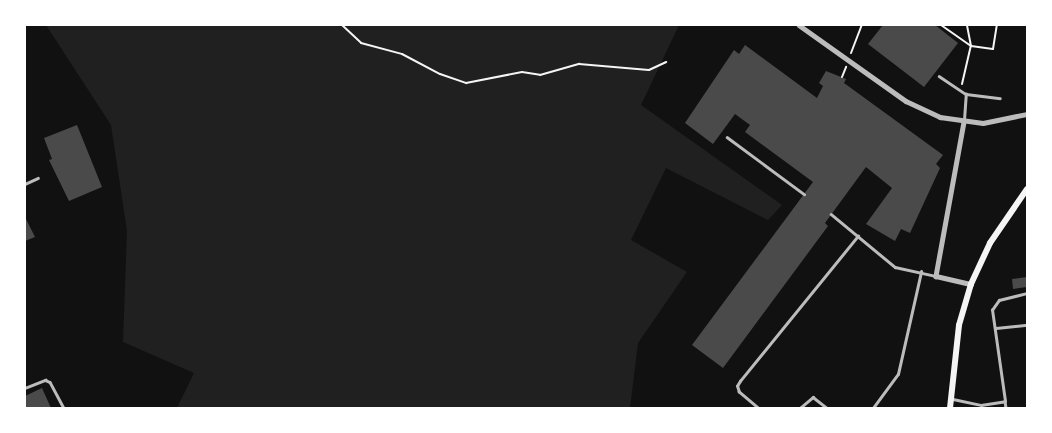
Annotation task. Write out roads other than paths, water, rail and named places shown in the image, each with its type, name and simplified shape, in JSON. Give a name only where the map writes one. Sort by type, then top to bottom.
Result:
[{"type":"main road","points":[[950,408],[959,325],[971,284],[990,243],[1027,189]]},
{"type":"street","points":[[799,25],[906,101],[940,117],[964,122],[983,123],[1027,114]]},
{"type":"street","points":[[964,122],[936,276],[971,284]]},
{"type":"lane","points":[[939,76],[966,94],[1000,98]]},
{"type":"lane","points":[[964,122],[966,94]]},
{"type":"lane","points":[[727,137],[804,194]]},
{"type":"lane","points":[[25,184],[38,178]]},
{"type":"lane","points":[[831,214],[895,267],[936,276]]},
{"type":"lane","points":[[758,408],[739,392],[736,386],[858,236]]},
{"type":"lane","points":[[873,408],[898,374],[920,272]]},
{"type":"lane","points":[[1006,408],[992,310],[996,302],[1011,295],[1027,293]]},
{"type":"lane","points":[[996,328],[1027,325]]},
{"type":"lane","points":[[25,388],[45,380],[50,382],[64,408]]},
{"type":"lane","points":[[800,408],[814,397],[828,408]]},
{"type":"lane","points":[[952,399],[977,406],[1005,401]]}]
